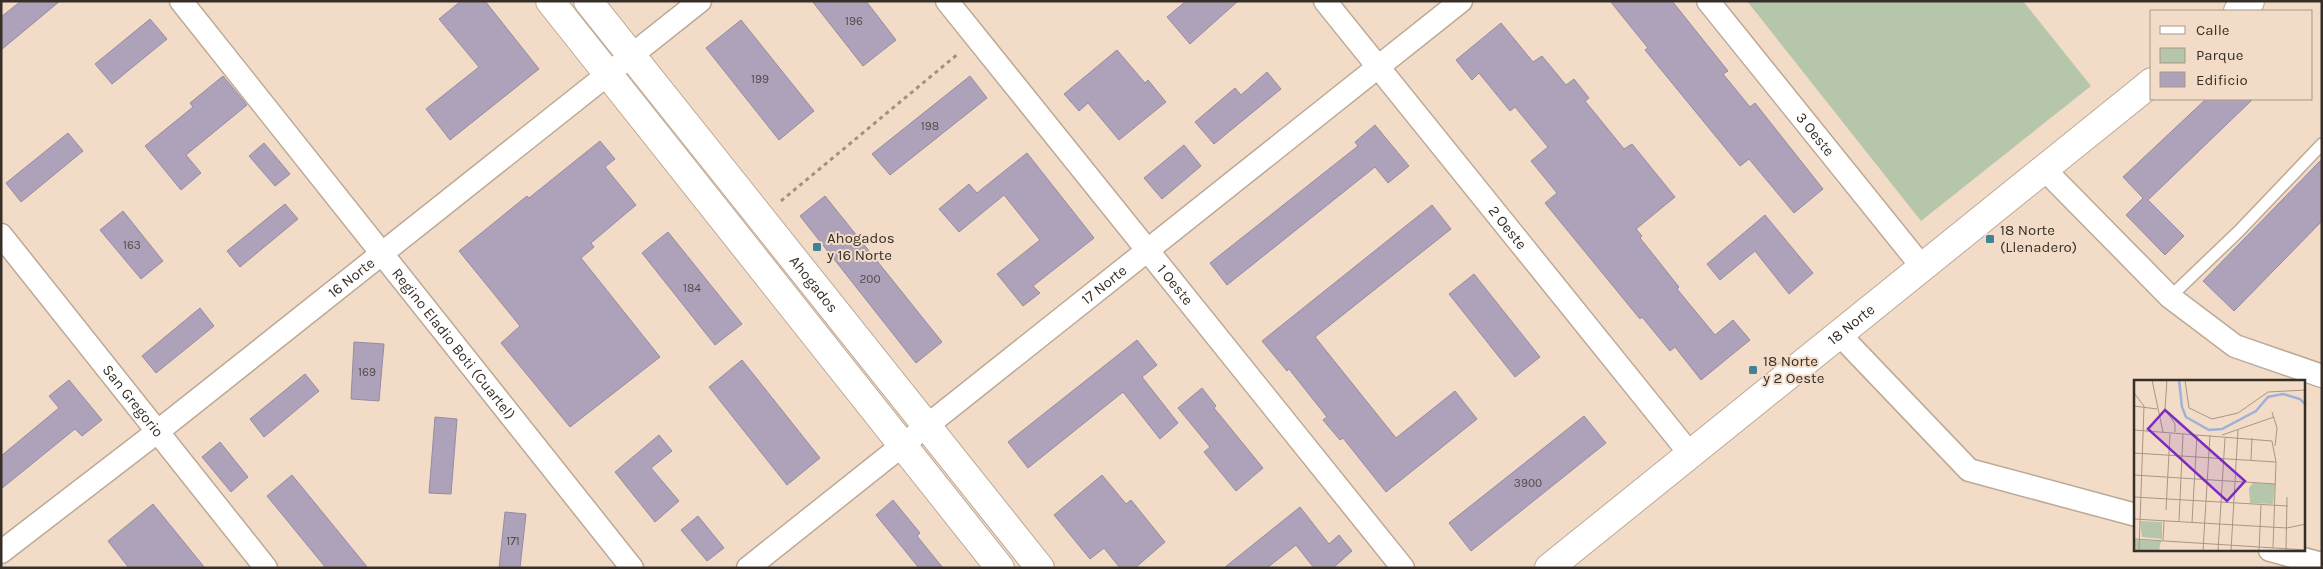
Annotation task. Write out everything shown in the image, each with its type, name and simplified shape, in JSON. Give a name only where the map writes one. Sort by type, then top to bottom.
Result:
[{"type":"main road","name":"Ahogados","points":[[550,1],[1000,568]]},
{"type":"main road","name":"Ahogados","points":[[588,1],[760,218],[928,425],[1040,568]]},
{"type":"main road","points":[[2239,10],[2250,1]]},
{"type":"main road","name":"18 Norte","points":[[1549,568],[2150,84]]},
{"type":"street","name":"Regino Eladio Boti (Cuartel)","points":[[181,1],[632,568]]},
{"type":"street","name":"16 Norte","points":[[1,552],[157,432],[700,1]]},
{"type":"street","name":"1 Oeste","points":[[947,1],[1403,568]]},
{"type":"street","name":"2 Oeste","points":[[1324,1],[1691,454]]},
{"type":"street","name":"17 Norte","points":[[748,568],[1461,1]]},
{"type":"street","name":"3 Oeste","points":[[1708,1],[1923,268]]},
{"type":"street","points":[[2045,170],[2170,297],[2235,346],[2322,376]]},
{"type":"street","name":"San Gregorio","points":[[1,235],[266,568]]},
{"type":"street","points":[[1840,335],[1969,470],[2134,513]]},
{"type":"street","points":[[2277,552],[2322,564]]},
{"type":"lane","points":[[2170,297],[2239,231],[2322,144]]},
{"type":"path","points":[[760,218],[976,38]]},
{"type":"green space","points":[[1747,1],[2023,1],[2091,86],[1921,221]]},
{"type":"building","points":[[21,1],[60,1],[1,50],[1,17]]},
{"type":"building","points":[[461,1],[485,1],[539,69],[450,140],[426,109],[479,67],[439,19]]},
{"type":"building","points":[[812,1],[866,1],[896,40],[863,66]]},
{"type":"building","points":[[1186,1],[1238,1],[1190,44],[1167,17]]},
{"type":"building","points":[[1610,1],[1672,1],[1728,71],[1723,74],[1750,107],[1755,103],[1823,189],[1794,213],[1749,159],[1740,166],[1645,50],[1648,48]]},
{"type":"building","points":[[150,19],[167,39],[112,84],[95,64]]},
{"type":"building","points":[[741,20],[814,111],[779,140],[706,48]]},
{"type":"building","points":[[1501,23],[1533,62],[1542,56],[1566,85],[1574,79],[1589,98],[1585,101],[1624,149],[1632,144],[1675,197],[1636,229],[1642,236],[1640,238],[1679,287],[1677,289],[1715,335],[1733,320],[1750,340],[1701,380],[1675,347],[1670,351],[1642,317],[1640,319],[1545,203],[1557,193],[1531,161],[1548,147],[1515,107],[1510,111],[1479,73],[1472,80],[1456,60]]},
{"type":"building","points":[[1117,50],[1145,83],[1148,80],[1166,102],[1119,140],[1088,103],[1079,111],[1064,94]]},
{"type":"building","points":[[1267,72],[1281,89],[1214,144],[1195,122],[1235,88],[1241,95]]},
{"type":"building","points":[[223,76],[247,105],[186,155],[201,173],[181,190],[145,146],[193,107],[190,103]]},
{"type":"building","points":[[970,76],[987,98],[890,175],[872,154]]},
{"type":"building","points":[[2205,100],[2252,100],[2148,200],[2184,236],[2165,255],[2126,215],[2143,198],[2123,177]]},
{"type":"building","points":[[1375,125],[1409,166],[1388,183],[1375,167],[1227,285],[1210,263],[1358,146],[1355,142]]},
{"type":"building","points":[[68,133],[83,151],[21,202],[6,183]]},
{"type":"building","points":[[600,141],[615,159],[605,167],[636,205],[591,243],[594,247],[581,258],[660,357],[570,427],[501,343],[520,326],[459,251],[527,196],[529,198]]},
{"type":"building","points":[[264,143],[290,174],[275,186],[249,156]]},
{"type":"building","points":[[1184,145],[1201,166],[1162,199],[1144,178]]},
{"type":"building","points":[[1027,153],[1094,238],[1033,286],[1040,293],[1023,306],[997,274],[1040,240],[1004,195],[959,232],[939,209],[969,184],[977,193]]},
{"type":"building","points":[[2322,159],[2322,221],[2234,311],[2203,281]]},
{"type":"building","points":[[825,196],[942,342],[916,363],[800,216]]},
{"type":"building","points":[[285,204],[298,219],[240,267],[227,251]]},
{"type":"building","points":[[1432,205],[1451,229],[1315,337],[1396,438],[1455,391],[1477,419],[1386,492],[1343,438],[1340,440],[1323,420],[1327,417],[1289,369],[1287,371],[1262,341]]},
{"type":"building","points":[[123,211],[163,261],[141,279],[100,230]]},
{"type":"building","points":[[1765,215],[1813,273],[1789,294],[1755,251],[1720,280],[1707,264]]},
{"type":"building","points":[[668,232],[742,324],[715,345],[642,253]]},
{"type":"building","points":[[1474,274],[1540,357],[1515,377],[1449,294]]},
{"type":"building","points":[[200,308],[214,326],[156,373],[142,356]]},
{"type":"building","points":[[1137,340],[1157,365],[1142,377],[1178,423],[1160,439],[1123,392],[1028,468],[1008,442]]},
{"type":"building","points":[[354,342],[384,344],[379,401],[351,399]]},
{"type":"building","points":[[742,360],[820,458],[787,485],[709,387]]},
{"type":"building","points":[[305,374],[319,391],[264,437],[250,419]]},
{"type":"building","points":[[69,380],[102,420],[82,436],[75,429],[1,489],[1,456],[59,408],[49,396]]},
{"type":"building","points":[[1202,388],[1216,406],[1214,408],[1263,468],[1236,491],[1204,452],[1210,447],[1178,408]]},
{"type":"building","points":[[1584,416],[1606,443],[1471,551],[1449,523]]},
{"type":"building","points":[[435,417],[457,419],[451,494],[429,493]]},
{"type":"building","points":[[659,435],[672,451],[651,468],[679,501],[655,522],[615,472]]},
{"type":"building","points":[[220,442],[248,477],[231,492],[202,457]]},
{"type":"building","points":[[292,475],[368,568],[326,568],[267,496]]},
{"type":"building","points":[[1102,475],[1126,504],[1131,500],[1165,542],[1135,568],[1120,568],[1104,548],[1090,559],[1054,515]]},
{"type":"building","points":[[893,500],[920,533],[917,536],[943,568],[919,568],[876,515]]},
{"type":"building","points":[[153,504],[205,568],[129,568],[108,541]]},
{"type":"building","points":[[1300,507],[1329,544],[1339,535],[1352,551],[1333,568],[1314,568],[1296,545],[1267,568],[1224,568]]},
{"type":"building","points":[[505,512],[526,514],[520,568],[499,568]]},
{"type":"building","points":[[698,516],[724,548],[707,561],[681,530]]},
{"type":"place","name":"18 Norte (Llenadero)","points":[[1990,239]]},
{"type":"place","name":"Ahogados y 16 Norte","points":[[817,247]]},
{"type":"place","name":"18 Norte y 2 Oeste","points":[[1753,370]]}]
